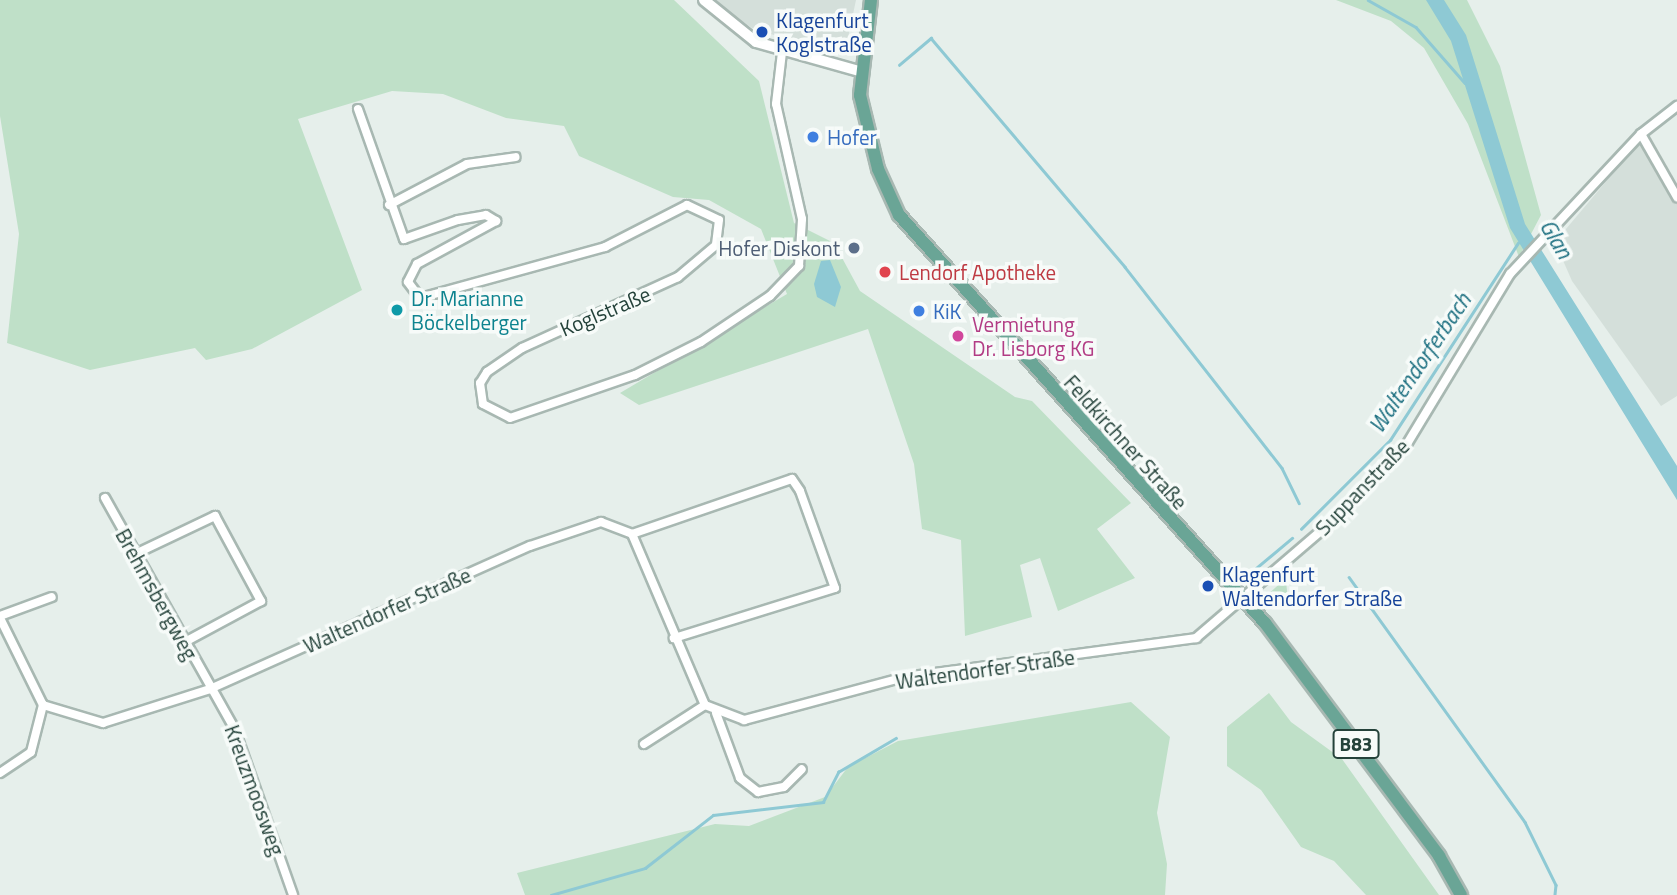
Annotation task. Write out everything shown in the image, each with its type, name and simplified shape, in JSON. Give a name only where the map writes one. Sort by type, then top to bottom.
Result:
[{"type":"main road","name":"B83","points":[[859,71],[871,0]]},
{"type":"main road","name":"Feldkirchner Straße","points":[[859,71],[878,169],[912,233],[1244,598],[1439,856],[1461,895]]},
{"type":"street","points":[[704,0],[739,32],[782,52],[859,71]]},
{"type":"street","name":"Koglstraße","points":[[358,109],[388,205],[404,239],[458,220],[486,215],[496,221],[416,264],[408,282],[420,298],[605,247],[687,205],[710,212],[721,230],[705,257],[653,291],[503,359],[487,372],[480,393],[489,411],[510,418],[635,374],[770,296],[799,266],[802,219],[776,104],[782,52]]},
{"type":"street","name":"Suppanstraße","points":[[1244,598],[1336,518],[1406,444],[1518,265],[1641,134],[1677,106]]},
{"type":"street","points":[[1641,134],[1677,197]]},
{"type":"street","points":[[388,205],[467,164],[516,158]]},
{"type":"street","points":[[632,534],[787,481],[800,491],[835,588],[674,638]]},
{"type":"street","name":"Brehmsbergweg","points":[[104,498],[210,690]]},
{"type":"street","points":[[134,555],[215,516],[261,601],[185,642]]},
{"type":"street","name":"Waltendorfer Straße","points":[[43,705],[103,723],[210,690],[530,546],[601,522],[632,534],[674,638],[705,705],[716,713],[744,720],[772,716],[905,677],[1196,638],[1244,598]]},
{"type":"street","points":[[0,773],[31,752],[43,705],[0,617],[52,597]]},
{"type":"street","name":"Kreuzmoosweg","points":[[210,690],[235,730],[293,895]]},
{"type":"street","points":[[644,744],[705,705]]},
{"type":"street","points":[[716,713],[740,778],[758,792],[784,787],[802,769]]},
{"type":"shaded area","points":[[712,0],[856,0],[846,47],[835,54],[752,28]]},
{"type":"shaded area","points":[[1641,140],[1677,201],[1677,396],[1661,406],[1572,281],[1555,242]]},
{"type":"green space","points":[[0,0],[674,0],[759,81],[794,223],[834,243],[860,291],[1015,397],[1032,401],[1131,503],[1097,529],[1135,578],[1058,611],[1040,558],[1020,565],[1032,617],[965,636],[961,540],[922,529],[914,464],[868,329],[639,405],[620,393],[787,294],[761,229],[709,200],[673,197],[579,156],[564,126],[506,118],[443,94],[392,91],[298,119],[362,290],[252,349],[206,360],[195,348],[90,370],[7,343],[19,234],[0,116]]},
{"type":"green space","points":[[1336,0],[1467,0],[1500,66],[1541,215],[1519,257],[1468,124],[1424,48],[1391,21]]},
{"type":"green space","points":[[1286,578],[1287,592],[1273,607],[1266,596]]},
{"type":"green space","points":[[1269,693],[1291,722],[1342,759],[1439,895],[1366,895],[1334,861],[1301,847],[1261,790],[1227,766],[1227,727]]},
{"type":"green space","points":[[1131,702],[1170,737],[1157,813],[1167,864],[1165,895],[525,895],[517,873],[715,824],[749,826],[825,797],[848,767],[898,741]]},
{"type":"water","points":[[1426,0],[1444,0],[1466,35],[1525,224],[1677,466],[1677,500],[1510,228],[1451,41]]},
{"type":"water","points":[[830,260],[841,287],[835,307],[817,297],[814,284],[821,261]]},
{"type":"waterway","points":[[1368,0],[1416,27],[1465,83]]},
{"type":"waterway","points":[[899,65],[931,38],[1125,267],[1282,468],[1299,503]]},
{"type":"waterway","name":"Waltendorferbach","points":[[1301,529],[1390,440],[1518,243]]},
{"type":"waterway","name":"Waltendorferbach","points":[[1249,574],[1292,538]]},
{"type":"waterway","points":[[1349,577],[1525,822],[1556,885],[1555,895]]},
{"type":"waterway","name":"Waltendorferbach","points":[[551,895],[645,868],[713,815],[823,802],[838,772],[896,738]]},
{"type":"place","name":"Klagenfurt Koglstraße","points":[[762,32]]},
{"type":"place","name":"Hofer","points":[[813,137]]},
{"type":"place","name":"Hofer Diskont","points":[[854,248]]},
{"type":"place","name":"Lendorf Apotheke","points":[[885,272]]},
{"type":"place","name":"Dr. Marianne Böckelberger","points":[[397,310]]},
{"type":"place","name":"KiK","points":[[919,311]]},
{"type":"place","name":"Vermietung Dr. Lisborg KG","points":[[958,336]]},
{"type":"place","name":"Klagenfurt Waltendorfer Straße","points":[[1208,586]]},
{"type":"water label","name":"Glan","points":[[1556,239]]}]
